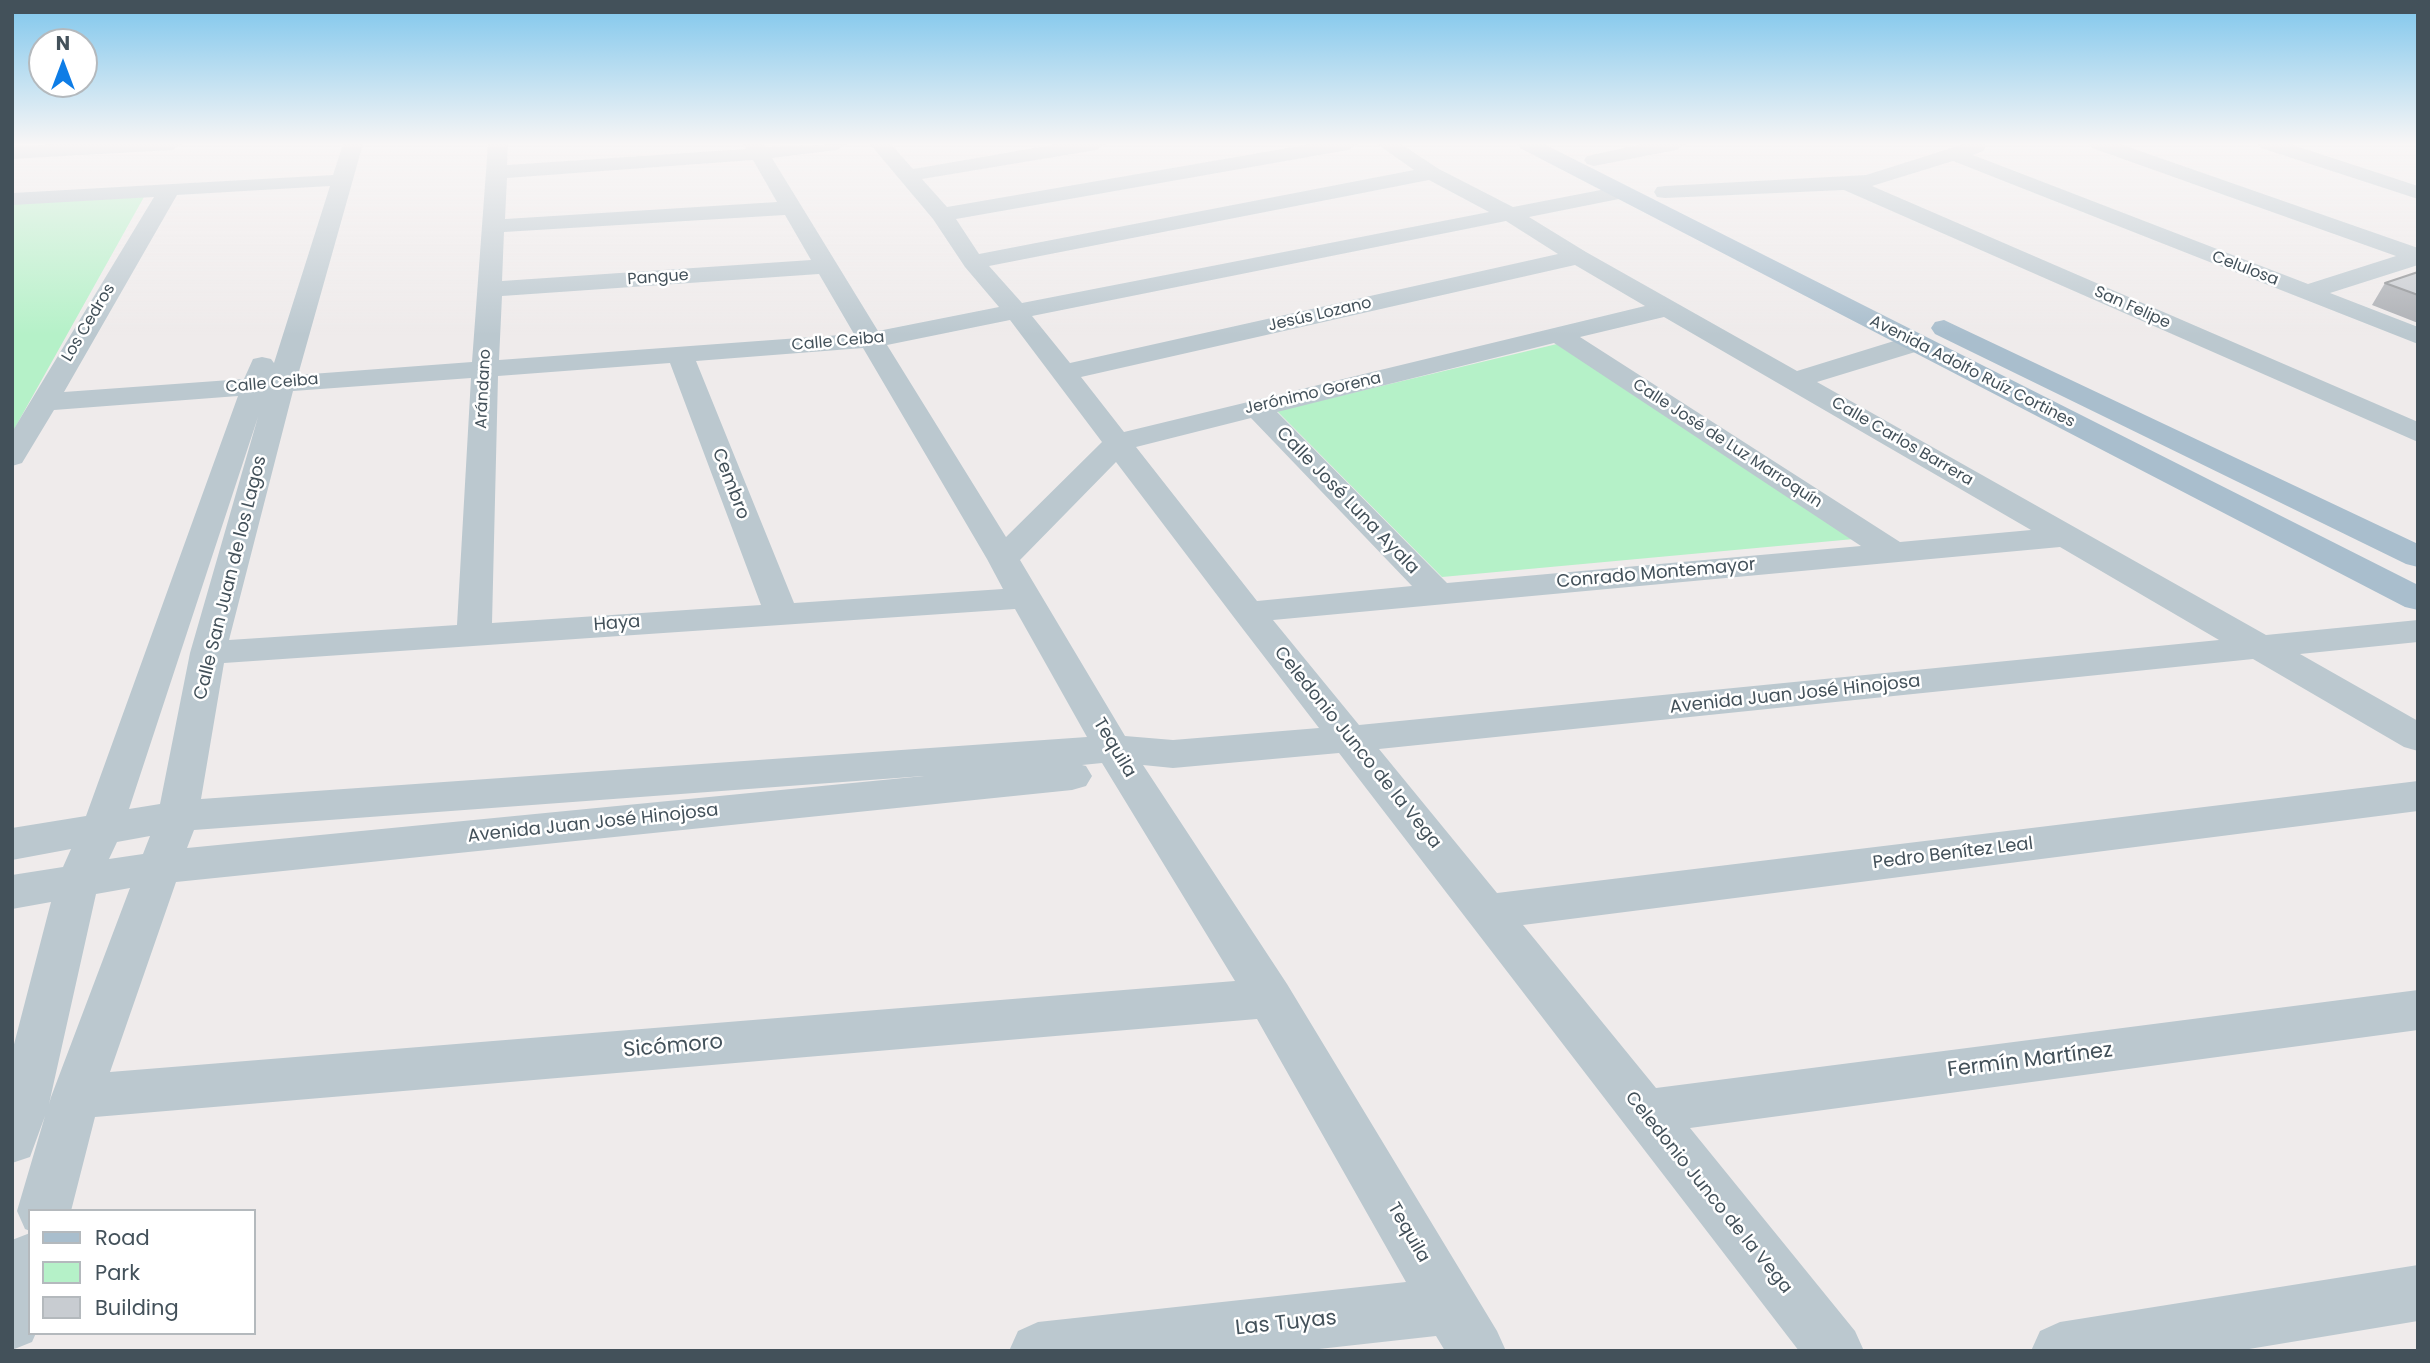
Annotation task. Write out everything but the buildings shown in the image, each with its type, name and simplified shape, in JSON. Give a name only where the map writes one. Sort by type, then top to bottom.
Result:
[{"type":"main road","name":"Avenida Adolfo Ruíz Cortines","points":[[1654,208],[2418,557]]},
{"type":"main road","name":"Avenida Adolfo Ruíz Cortines","points":[[1697,208],[1899,307]]},
{"type":"main road","name":"Avenida Adolfo Ruíz Cortines","points":[[1920,331],[2418,599]]},
{"type":"street","name":"Los Cedros","points":[[12,457],[159,208]]},
{"type":"street","name":"Calle San Juan de los Lagos","points":[[45,1209],[76,1097],[178,816],[208,653],[268,384],[319,208]]},
{"type":"street","name":"Calle San Juan de los Lagos","points":[[12,1140],[23,1108],[78,880],[102,828],[268,384],[331,208]]},
{"type":"street","name":"Arándano","points":[[474,633],[494,208]]},
{"type":"street","points":[[493,226],[792,208]]},
{"type":"street","name":"Tequila","points":[[792,208],[1003,559],[1119,759],[1270,998],[1463,1328]]},
{"type":"street","name":"Celedonio Junco de la Vega","points":[[935,208],[973,262],[1017,313],[1248,612],[1835,1351]]},
{"type":"street","points":[[942,215],[985,208]]},
{"type":"street","points":[[973,262],[1254,208]]},
{"type":"street","name":"Calle Carlos Barrera","points":[[1498,208],[1578,257],[2418,738]]},
{"type":"street","name":"Calle Ceiba","points":[[43,402],[872,340],[1537,208]]},
{"type":"street","name":"San Felipe","points":[[1903,208],[2418,433]]},
{"type":"street","name":"Celulosa","points":[[2089,208],[2418,336]]},
{"type":"street","points":[[2277,208],[2418,257]]},
{"type":"street","name":"Jesús Lozano","points":[[1062,373],[1578,257]]},
{"type":"street","points":[[2305,292],[2418,257]]},
{"type":"street","name":"Pangue","points":[[490,289],[826,266]]},
{"type":"street","name":"Jerónimo Gorena","points":[[1003,559],[1117,444],[1256,407],[1668,308]]},
{"type":"street","points":[[1796,380],[1920,331]]},
{"type":"street","name":"Calle José de Luz Marroquín","points":[[1559,335],[1894,553]]},
{"type":"street","name":"Cembro","points":[[680,354],[781,613]]},
{"type":"street","name":"Calle José Luna Ayala","points":[[1256,407],[1438,594]]},
{"type":"street","name":"Conrado Montemayor","points":[[1248,612],[2064,537]]},
{"type":"street","name":"Haya","points":[[208,653],[474,633],[1026,598]]},
{"type":"street","name":"Avenida Juan José Hinojosa","points":[[12,891],[160,867],[1119,759],[1350,739],[2418,631]]},
{"type":"street","name":"Avenida Juan José Hinojosa","points":[[12,844],[178,816],[1119,759]]},
{"type":"street","name":"Pedro Benítez Leal","points":[[1488,912],[2418,796]]},
{"type":"street","name":"Sicómoro","points":[[76,1097],[1270,998]]},
{"type":"street","name":"Fermín Martínez","points":[[1643,1112],[2418,1010]]},
{"type":"street","points":[[12,1322],[28,1267]]},
{"type":"street","points":[[2060,1351],[2418,1293]]},
{"type":"street","name":"Las Tuyas","points":[[1038,1351],[1463,1328]]},
{"type":"green space","points":[[12,208],[138,208],[12,433]]},
{"type":"green space","points":[[1557,344],[1854,539],[1442,577],[1277,411]]}]
